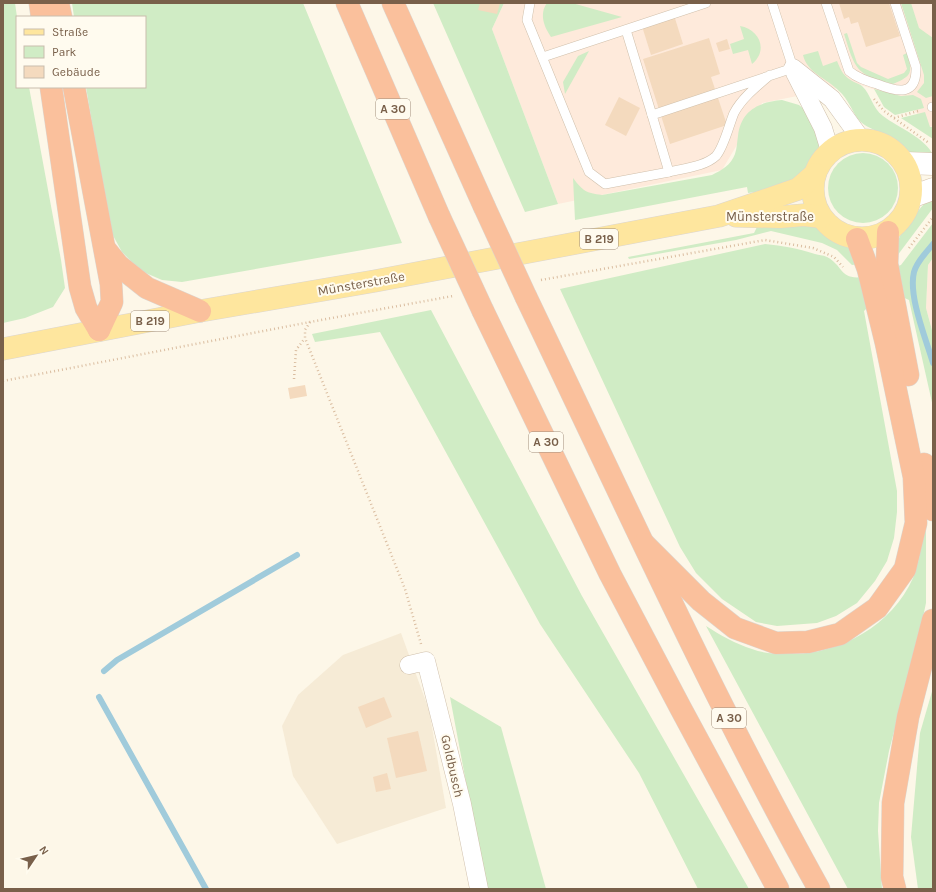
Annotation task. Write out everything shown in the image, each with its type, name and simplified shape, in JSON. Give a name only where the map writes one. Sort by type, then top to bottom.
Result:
[{"type":"highway","points":[[40,3],[42,16]]},
{"type":"highway","points":[[58,3],[61,16]]},
{"type":"highway","name":"A 30","points":[[347,3],[439,216],[483,311],[610,574],[778,889]]},
{"type":"highway","name":"A 30","points":[[393,3],[484,206],[532,289],[644,544],[713,688],[781,822],[819,889]]},
{"type":"highway","points":[[51,88],[80,287],[86,308],[100,330]]},
{"type":"highway","points":[[74,88],[111,284],[112,302],[100,330]]},
{"type":"highway","points":[[888,232],[887,264],[933,510]]},
{"type":"highway","points":[[644,544],[701,601],[735,628],[776,643],[808,642],[840,634],[877,608],[905,569],[916,523],[914,478],[886,343],[868,269],[857,238]]},
{"type":"highway","points":[[104,248],[118,265],[147,288],[200,311]]},
{"type":"highway","points":[[895,889],[892,877],[893,803],[908,717],[933,620]]},
{"type":"main road","points":[[861,139],[886,145],[897,153],[905,163],[911,179],[911,197],[907,210],[899,222],[888,232],[873,238],[857,238],[843,235],[831,227],[821,217],[815,203],[813,189],[815,174],[821,161],[830,151],[844,142],[861,139]]},
{"type":"main road","points":[[905,163],[933,164]]},
{"type":"main road","name":"Münsterstraße","points":[[3,349],[200,311],[383,279],[719,216],[798,189],[815,174]]},
{"type":"main road","points":[[911,197],[933,188]]},
{"type":"main road","name":"Münsterstraße","points":[[719,216],[780,217],[804,215],[821,217]]},
{"type":"street","points":[[793,68],[832,99],[861,139]]},
{"type":"street","points":[[793,68],[823,128],[830,151]]},
{"type":"street","points":[[409,665],[426,661]]},
{"type":"street","name":"Goldbusch","points":[[426,661],[462,804],[479,889]]},
{"type":"lane","points":[[530,3],[527,20],[589,172],[605,184],[704,164],[716,156],[724,141],[735,112],[748,95],[770,75]]},
{"type":"lane","points":[[543,57],[706,3]]},
{"type":"lane","points":[[652,115],[793,68],[772,3]]},
{"type":"lane","points":[[826,3],[849,71],[854,76],[894,90],[902,91],[909,88],[914,83],[916,67],[895,3]]},
{"type":"lane","points":[[626,30],[669,172]]},
{"type":"path","points":[[868,81],[869,90],[884,111],[933,145]]},
{"type":"path","points":[[894,118],[933,107]]},
{"type":"path","points":[[532,289],[765,240]]},
{"type":"path","points":[[3,381],[459,295]]},
{"type":"path","points":[[310,322],[304,330],[305,338],[405,589],[426,661]]},
{"type":"path","points":[[294,379],[296,350],[305,338]]},
{"type":"shaded area","points":[[504,3],[933,3],[933,126],[930,127],[903,99],[858,84],[762,103],[722,170],[558,204],[492,29]]},
{"type":"shaded area","points":[[933,258],[933,334],[926,308],[928,265]]},
{"type":"shaded area","points":[[401,633],[429,710],[446,808],[337,844],[293,776],[282,726],[298,695],[343,655]]},
{"type":"green space","points":[[3,3],[15,3],[17,16],[16,88],[29,88],[65,288],[53,307],[25,318],[3,323]]},
{"type":"green space","points":[[72,3],[303,3],[402,243],[182,282],[162,280],[141,271],[122,252],[110,230],[86,88],[146,88],[146,16],[74,16]]},
{"type":"green space","points":[[433,3],[504,3],[492,29],[558,204],[525,212]]},
{"type":"green space","points":[[547,3],[572,3],[622,17],[551,37],[543,20],[543,12]]},
{"type":"green space","points":[[901,3],[911,3],[919,28],[933,38],[933,96],[926,98],[917,92],[924,83],[924,75]]},
{"type":"green space","points":[[740,26],[752,31],[760,41],[760,53],[752,64],[748,50],[733,54],[730,44],[744,39]]},
{"type":"green space","points":[[847,33],[857,63],[861,67],[888,79],[904,73],[907,69],[903,55],[907,53],[910,69],[907,76],[893,84],[880,81],[864,73],[858,68],[851,55],[844,34]]},
{"type":"green space","points":[[589,51],[565,94],[563,82],[578,56]]},
{"type":"green space","points":[[818,51],[823,66],[837,61],[845,76],[865,89],[879,113],[919,139],[930,150],[933,156],[912,153],[900,142],[862,123],[842,94],[813,71],[805,61],[803,55]]},
{"type":"green space","points":[[874,89],[901,96],[913,95],[921,99],[924,108],[895,115],[884,107]]},
{"type":"green space","points":[[782,100],[799,105],[806,111],[818,138],[819,147],[808,171],[801,178],[763,191],[748,193],[747,187],[575,220],[573,178],[585,191],[602,195],[712,175],[726,167],[733,158],[740,127],[747,114],[759,105]]},
{"type":"green space","points":[[925,112],[930,127],[933,127],[933,139],[901,118]]},
{"type":"green space","points":[[856,153],[870,153],[883,159],[892,168],[896,174],[898,188],[896,202],[888,213],[877,221],[870,223],[856,223],[849,221],[838,213],[830,202],[828,195],[828,181],[830,174],[838,163],[849,155]]},
{"type":"green space","points":[[933,198],[933,208],[897,256],[897,243],[901,234],[920,208]]},
{"type":"green space","points":[[808,222],[824,229],[838,239],[848,243],[860,264],[852,265],[837,250],[822,243],[771,231],[736,240],[629,259],[628,257],[754,233],[757,227]]},
{"type":"green space","points":[[933,223],[933,258],[928,265],[926,308],[933,334],[933,407],[909,300],[900,296],[895,267],[901,265]]},
{"type":"green space","points":[[765,244],[784,246],[825,256],[836,264],[842,272],[850,276],[863,277],[869,306],[864,311],[897,491],[897,512],[894,538],[887,561],[875,581],[857,603],[836,616],[817,623],[777,626],[756,622],[722,599],[696,573],[680,547],[560,289]]},
{"type":"green space","points":[[431,310],[582,596],[749,889],[698,889],[639,773],[540,624],[380,332],[315,342],[312,334]]},
{"type":"green space","points":[[926,525],[926,603],[919,636],[889,751],[879,803],[878,831],[882,889],[848,889],[706,626],[740,645],[768,653],[805,653],[824,650],[843,644],[877,624],[891,611],[903,595],[915,573]]},
{"type":"green space","points":[[933,688],[933,889],[918,889],[911,837],[920,733]]},
{"type":"green space","points":[[450,697],[501,727],[546,889],[486,889]]},
{"type":"building","points":[[480,3],[500,3],[497,14],[478,10]]},
{"type":"building","points":[[839,3],[889,3],[900,36],[866,47],[858,22],[851,24],[849,17],[844,19]]},
{"type":"building","points":[[673,12],[683,44],[651,55],[641,23]]},
{"type":"building","points":[[709,38],[720,74],[711,77],[727,125],[670,144],[643,59]]},
{"type":"building","points":[[727,39],[730,49],[719,52],[716,43]]},
{"type":"building","points":[[619,97],[640,108],[626,136],[605,125]]},
{"type":"building","points":[[305,385],[307,396],[290,399],[288,388]]},
{"type":"building","points":[[384,697],[392,717],[366,728],[358,707]]},
{"type":"building","points":[[418,731],[427,771],[396,778],[387,738]]},
{"type":"building","points":[[387,773],[391,789],[376,792],[373,777]]},
{"type":"waterway","points":[[933,244],[917,264],[913,282],[913,293],[919,318],[933,363]]},
{"type":"waterway","points":[[104,671],[117,660],[297,555]]},
{"type":"waterway","points":[[99,697],[206,889]]}]
